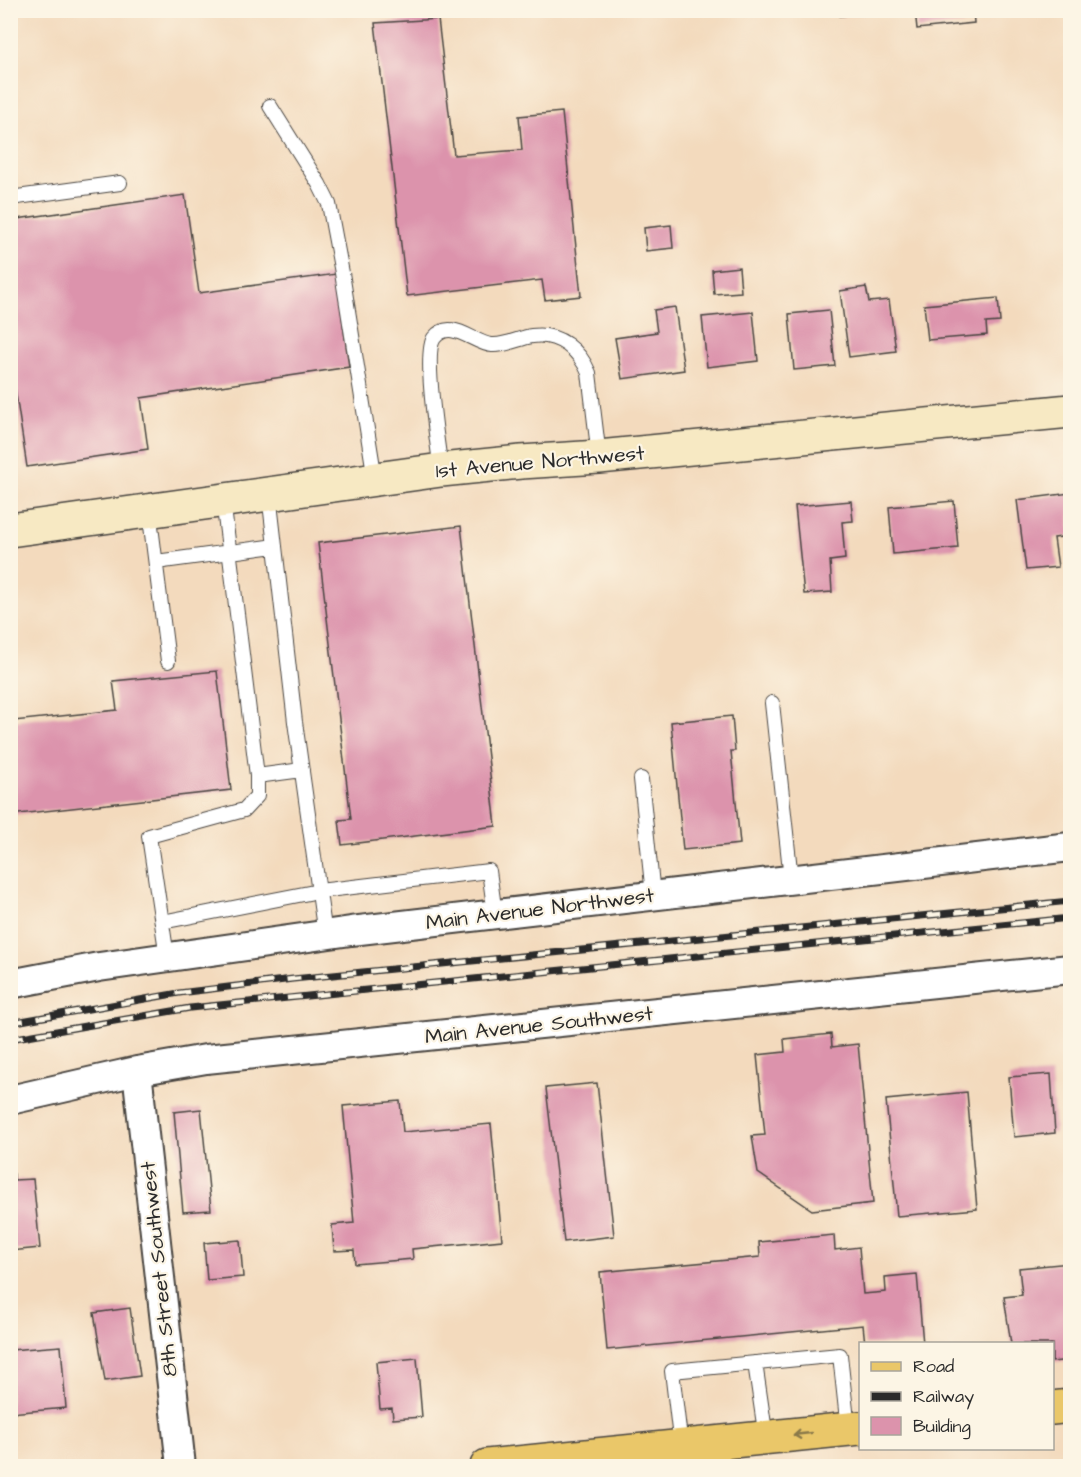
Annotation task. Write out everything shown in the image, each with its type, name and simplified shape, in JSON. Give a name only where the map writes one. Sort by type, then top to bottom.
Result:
[{"type":"main road","points":[[1054,1408],[1071,1406]]},
{"type":"main road","points":[[487,1467],[854,1429]]},
{"type":"street","name":"1st Avenue Northwest","points":[[10,530],[441,470],[1071,411]]},
{"type":"street","name":"Main Avenue Northwest","points":[[10,984],[99,967],[325,935],[1071,847]]},
{"type":"street","name":"Main Avenue Southwest","points":[[10,1100],[137,1071],[206,1059],[1071,969]]},
{"type":"street","name":"8th Street Southwest","points":[[137,1071],[181,1467]]},
{"type":"lane","points":[[270,106],[329,204],[375,479]]},
{"type":"lane","points":[[10,198],[120,183]]},
{"type":"lane","points":[[441,470],[430,375],[430,349],[433,340],[441,332],[458,330],[484,344],[496,346],[534,335],[559,340],[569,346],[584,362],[589,373],[599,457]]},
{"type":"lane","points":[[270,494],[302,770],[325,935]]},
{"type":"lane","points":[[167,957],[149,836],[244,810],[257,796],[257,776],[223,500]]},
{"type":"lane","points":[[149,510],[168,661]]},
{"type":"lane","points":[[156,562],[275,546]]},
{"type":"lane","points":[[772,704],[790,879]]},
{"type":"lane","points":[[257,776],[302,770]]},
{"type":"lane","points":[[640,779],[653,895]]},
{"type":"lane","points":[[162,922],[319,891],[489,871],[495,914]]},
{"type":"lane","points":[[681,1447],[672,1371],[840,1355],[854,1429]]},
{"type":"lane","points":[[755,1363],[766,1438]]},
{"type":"building","points":[[839,10],[877,10],[877,12],[840,16]]},
{"type":"building","points":[[915,10],[973,10],[974,23],[917,29]]},
{"type":"building","points":[[438,19],[454,155],[522,150],[519,116],[562,112],[581,296],[545,300],[542,280],[407,296],[375,23]]},
{"type":"building","points":[[185,195],[199,293],[336,274],[349,367],[141,398],[148,449],[27,467],[10,355],[10,220]]},
{"type":"building","points":[[671,225],[673,248],[646,251],[644,228]]},
{"type":"building","points":[[739,267],[741,292],[714,294],[712,270]]},
{"type":"building","points":[[866,287],[869,302],[889,300],[896,351],[849,357],[840,291]]},
{"type":"building","points":[[998,298],[1000,322],[986,323],[987,335],[928,340],[924,305]]},
{"type":"building","points":[[675,307],[684,370],[622,379],[615,338],[657,332],[654,310]]},
{"type":"building","points":[[829,310],[835,366],[794,370],[789,314]]},
{"type":"building","points":[[753,312],[758,361],[707,367],[702,317]]},
{"type":"building","points":[[1070,493],[1070,536],[1054,538],[1058,567],[1026,570],[1017,500]]},
{"type":"building","points":[[851,501],[853,521],[842,522],[845,559],[830,561],[832,592],[804,594],[795,506]]},
{"type":"building","points":[[954,501],[958,548],[893,554],[889,507]]},
{"type":"building","points":[[461,526],[496,826],[342,845],[339,820],[351,819],[318,543]]},
{"type":"building","points":[[217,671],[231,790],[10,815],[10,698],[12,697],[14,721],[117,710],[113,681]]},
{"type":"building","points":[[732,716],[735,751],[731,751],[740,844],[683,850],[671,722]]},
{"type":"building","points":[[831,1034],[832,1047],[858,1044],[873,1203],[812,1210],[758,1173],[752,1136],[765,1135],[757,1055],[785,1052],[784,1039]]},
{"type":"building","points":[[1051,1074],[1055,1133],[1014,1137],[1009,1077]]},
{"type":"building","points":[[597,1083],[614,1236],[564,1242],[546,1088]]},
{"type":"building","points":[[967,1092],[977,1209],[897,1216],[886,1100]]},
{"type":"building","points":[[400,1101],[403,1132],[491,1124],[502,1240],[412,1249],[413,1259],[355,1264],[354,1250],[334,1251],[332,1225],[354,1223],[343,1106]]},
{"type":"building","points":[[201,1109],[211,1210],[183,1212],[174,1112]]},
{"type":"building","points":[[10,1174],[14,1174],[14,1180],[33,1179],[40,1248],[10,1251]]},
{"type":"building","points":[[834,1235],[835,1250],[859,1247],[863,1294],[886,1292],[885,1277],[917,1274],[923,1342],[865,1342],[863,1325],[607,1350],[600,1272],[760,1257],[759,1242]]},
{"type":"building","points":[[240,1240],[243,1277],[207,1280],[204,1243]]},
{"type":"building","points":[[1070,1263],[1070,1360],[1054,1362],[1054,1342],[1011,1342],[1004,1297],[1022,1295],[1019,1268]]},
{"type":"building","points":[[130,1308],[140,1376],[105,1381],[94,1313]]},
{"type":"building","points":[[61,1346],[66,1408],[10,1413],[10,1350]]},
{"type":"building","points":[[417,1358],[422,1417],[393,1419],[392,1408],[380,1409],[376,1362]]},
{"type":"railway","points":[[10,1023],[179,993],[293,979],[1070,901]]},
{"type":"railway","points":[[10,1039],[190,1008],[1070,918]]}]
